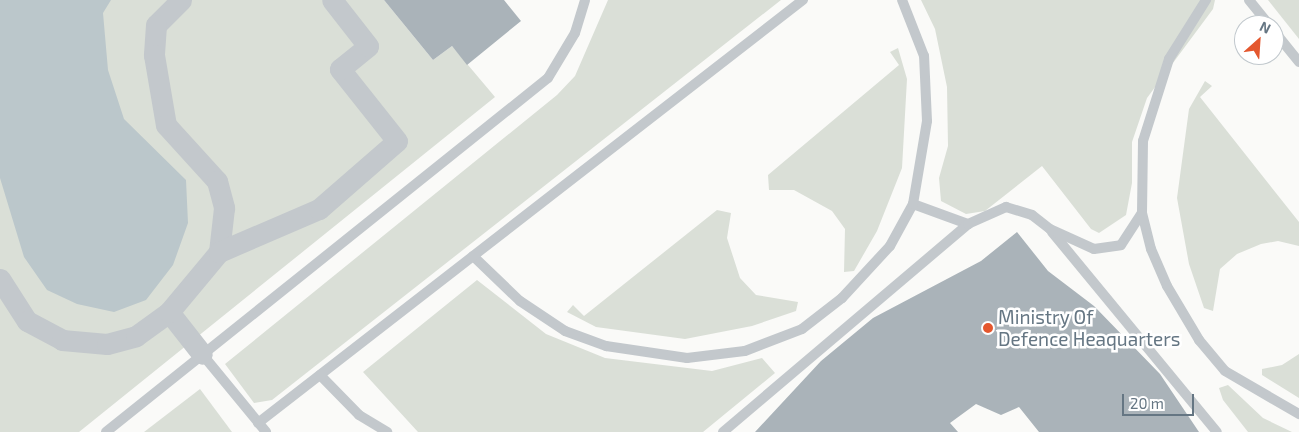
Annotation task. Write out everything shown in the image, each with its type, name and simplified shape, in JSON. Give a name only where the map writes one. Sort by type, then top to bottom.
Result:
[{"type":"street","points":[[181,0],[156,25],[154,55],[166,125],[217,181],[224,208],[219,252]]},
{"type":"street","points":[[0,279],[27,321],[62,340],[107,344],[136,336],[169,312],[219,252],[320,209],[397,140],[340,69],[368,46],[332,0]]},
{"type":"street","points":[[169,312],[202,354]]},
{"type":"lane","points":[[106,432],[548,78],[575,33],[585,0]]},
{"type":"lane","points":[[258,423],[804,0]]},
{"type":"lane","points":[[473,256],[520,301],[565,330],[606,346],[686,358],[745,351],[802,328],[842,298],[890,246],[913,204],[927,120],[924,56],[902,0]]},
{"type":"lane","points":[[1206,0],[1169,59],[1143,140],[1142,212],[1151,249],[1167,286],[1199,340],[1225,371],[1299,414]]},
{"type":"lane","points":[[1249,0],[1261,15]]},
{"type":"lane","points":[[1284,43],[1299,62]]},
{"type":"lane","points":[[913,204],[968,224]]},
{"type":"lane","points":[[723,432],[968,224],[1006,206],[1032,215],[1050,229],[1217,432]]},
{"type":"lane","points":[[1050,229],[1094,249],[1121,245],[1142,212]]},
{"type":"lane","points":[[202,354],[266,432]]},
{"type":"lane","points":[[320,375],[359,415],[372,432]]},
{"type":"lane","points":[[359,415],[386,432]]},
{"type":"shaded area","points":[[0,0],[384,0],[433,60],[452,46],[495,97],[79,432],[0,432]]},
{"type":"shaded area","points":[[0,0],[111,0],[103,13],[108,70],[124,119],[186,180],[188,223],[173,265],[146,300],[114,312],[77,304],[47,290],[24,257],[0,178]]},
{"type":"shaded area","points":[[608,0],[781,0],[272,400],[254,403],[225,364],[557,95],[575,76]]},
{"type":"shaded area","points":[[921,0],[1215,0],[1213,9],[1147,98],[1132,142],[1132,183],[1126,215],[1099,233],[1091,229],[1042,166],[985,211],[966,214],[941,201],[939,178],[948,146],[947,87],[935,29]]},
{"type":"shaded area","points":[[1268,0],[1299,0],[1299,39],[1284,20],[1284,15],[1280,15]]},
{"type":"shaded area","points":[[898,48],[907,79],[902,168],[877,231],[854,271],[844,272],[845,229],[832,211],[794,190],[769,190],[768,175],[899,65],[890,52]]},
{"type":"shaded area","points":[[1205,81],[1212,86],[1200,97],[1299,222],[1299,246],[1278,241],[1261,244],[1237,254],[1220,269],[1213,311],[1204,308],[1189,264],[1177,198],[1189,109]]},
{"type":"shaded area","points":[[717,210],[731,213],[727,238],[740,278],[756,295],[798,302],[796,311],[752,326],[685,339],[596,327],[567,312],[573,305],[584,316]]},
{"type":"shaded area","points":[[477,280],[546,334],[605,358],[712,371],[762,358],[775,373],[703,432],[418,432],[363,372]]},
{"type":"shaded area","points":[[1299,354],[1299,398],[1262,375],[1262,369],[1282,365]]},
{"type":"shaded area","points":[[1228,385],[1263,418],[1292,432],[1248,432],[1223,400],[1219,388]]},
{"type":"shaded area","points":[[200,389],[232,432],[144,432]]},
{"type":"building","points":[[384,0],[504,0],[521,21],[467,65],[452,46],[433,60]]},
{"type":"building","name":"Ministry Of Defence Heaquarters","points":[[1017,232],[1048,271],[1094,306],[1160,374],[1199,432],[1039,432],[1019,407],[1001,415],[976,404],[950,423],[958,432],[755,432],[821,361],[873,318],[981,261]]},
{"type":"place","name":"Ministry Of Defence Heaquarters","points":[[988,328]]}]
